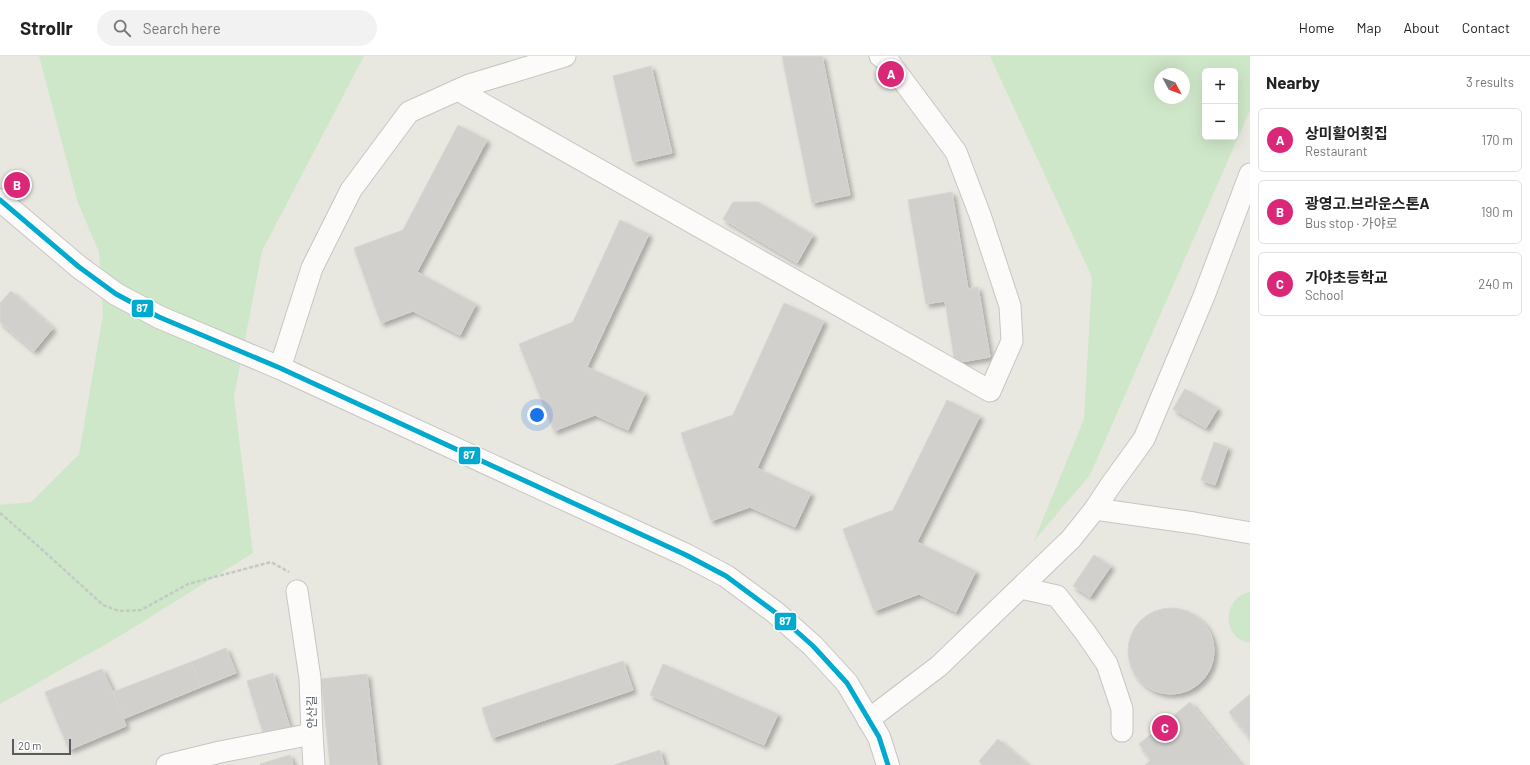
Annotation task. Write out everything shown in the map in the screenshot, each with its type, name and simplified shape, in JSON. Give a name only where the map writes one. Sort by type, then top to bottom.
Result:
[{"type":"street","points":[[280,368],[312,268],[351,190],[408,112],[469,85],[565,56]]},
{"type":"street","points":[[458,90],[990,391],[1012,340],[1010,306],[1008,299],[980,215],[956,152],[890,63],[880,56]]},
{"type":"street","points":[[868,720],[939,666],[1071,539],[1095,509],[1144,439],[1204,296],[1250,174]]},
{"type":"street","points":[[1,203],[79,267],[116,294],[159,317],[280,368],[686,555],[726,576],[776,613],[812,646],[847,682],[879,737],[888,765]]},
{"type":"street","points":[[1095,509],[1250,532]]},
{"type":"street","points":[[1021,588],[1057,596],[1085,632],[1107,664],[1122,709],[1122,731]]},
{"type":"street","name":"안산길","points":[[167,765],[220,752],[312,734],[310,678],[297,591]]},
{"type":"street","points":[[312,734],[314,765]]},
{"type":"path","points":[[0,513],[103,605],[119,611],[141,610],[188,584],[271,562],[289,571],[297,591]]},
{"type":"green space","points":[[39,56],[364,56],[262,251],[234,397],[253,553],[115,639],[0,704],[0,505],[31,502],[79,454],[103,315],[99,252],[78,203]]},
{"type":"green space","points":[[990,56],[1250,56],[1250,110],[1238,137],[1238,68],[1202,68],[1202,140],[1237,140],[1090,475],[1034,541],[1084,419],[1092,277]]},
{"type":"green space","points":[[1250,592],[1250,643],[1241,640],[1234,634],[1230,626],[1229,618],[1230,609],[1234,602],[1241,595]]},
{"type":"building","points":[[782,56],[822,56],[850,195],[812,203]]},
{"type":"building","points":[[651,66],[672,153],[633,162],[613,76]]},
{"type":"building","points":[[458,125],[487,140],[417,272],[476,304],[460,335],[413,311],[381,323],[354,248],[403,230]]},
{"type":"building","points":[[952,192],[968,289],[978,287],[990,357],[955,363],[945,301],[926,304],[908,200]]},
{"type":"building","points":[[733,202],[758,202],[813,235],[797,263],[723,219]]},
{"type":"building","points":[[620,220],[649,234],[587,367],[645,393],[628,430],[595,415],[554,431],[519,344],[573,322]]},
{"type":"building","points":[[11,291],[53,328],[34,351],[0,322],[0,303]]},
{"type":"building","points":[[784,303],[824,321],[757,468],[811,493],[795,527],[750,507],[711,521],[681,433],[733,415]]},
{"type":"building","points":[[1185,389],[1218,408],[1206,428],[1173,409]]},
{"type":"building","points":[[947,400],[980,416],[917,542],[976,571],[956,612],[919,594],[874,611],[843,529],[893,510]]},
{"type":"building","points":[[1214,442],[1228,447],[1215,485],[1201,480]]},
{"type":"building","points":[[1094,555],[1111,566],[1090,597],[1073,586]]},
{"type":"building","points":[[1171,608],[1179,609],[1195,615],[1207,627],[1213,643],[1213,659],[1207,675],[1195,687],[1179,693],[1171,694],[1163,693],[1147,687],[1135,675],[1129,659],[1128,651],[1129,643],[1135,627],[1147,615],[1163,609]]},
{"type":"building","points":[[226,648],[236,673],[201,687],[191,662]]},
{"type":"building","points":[[623,661],[633,690],[492,738],[482,708]]},
{"type":"building","points":[[191,662],[201,687],[123,719],[113,692]]},
{"type":"building","points":[[663,664],[778,714],[764,745],[650,695]]},
{"type":"building","points":[[102,669],[113,692],[126,726],[69,750],[45,692]]},
{"type":"building","points":[[273,673],[291,731],[265,739],[247,681]]},
{"type":"building","points":[[367,674],[377,765],[330,765],[321,679]]},
{"type":"building","points":[[1250,694],[1250,738],[1229,712]]},
{"type":"building","points":[[1190,702],[1241,765],[1145,765],[1151,760],[1139,744]]},
{"type":"building","points":[[998,739],[1028,765],[983,765],[979,761]]},
{"type":"building","points":[[660,750],[664,765],[614,765]]},
{"type":"building","points":[[290,755],[293,765],[260,764]]},
{"type":"transit line","name":"87","points":[[0,200],[79,267],[116,294],[159,317],[280,368],[686,555],[726,576],[776,613],[813,646],[847,683],[879,737],[888,765]]},
{"type":"place","name":"상미활어횟집","points":[[891,74]]},
{"type":"place","name":"광영고.브라운스톤A","points":[[17,185]]},
{"type":"place","name":"가야초등학교","points":[[1165,728]]}]
